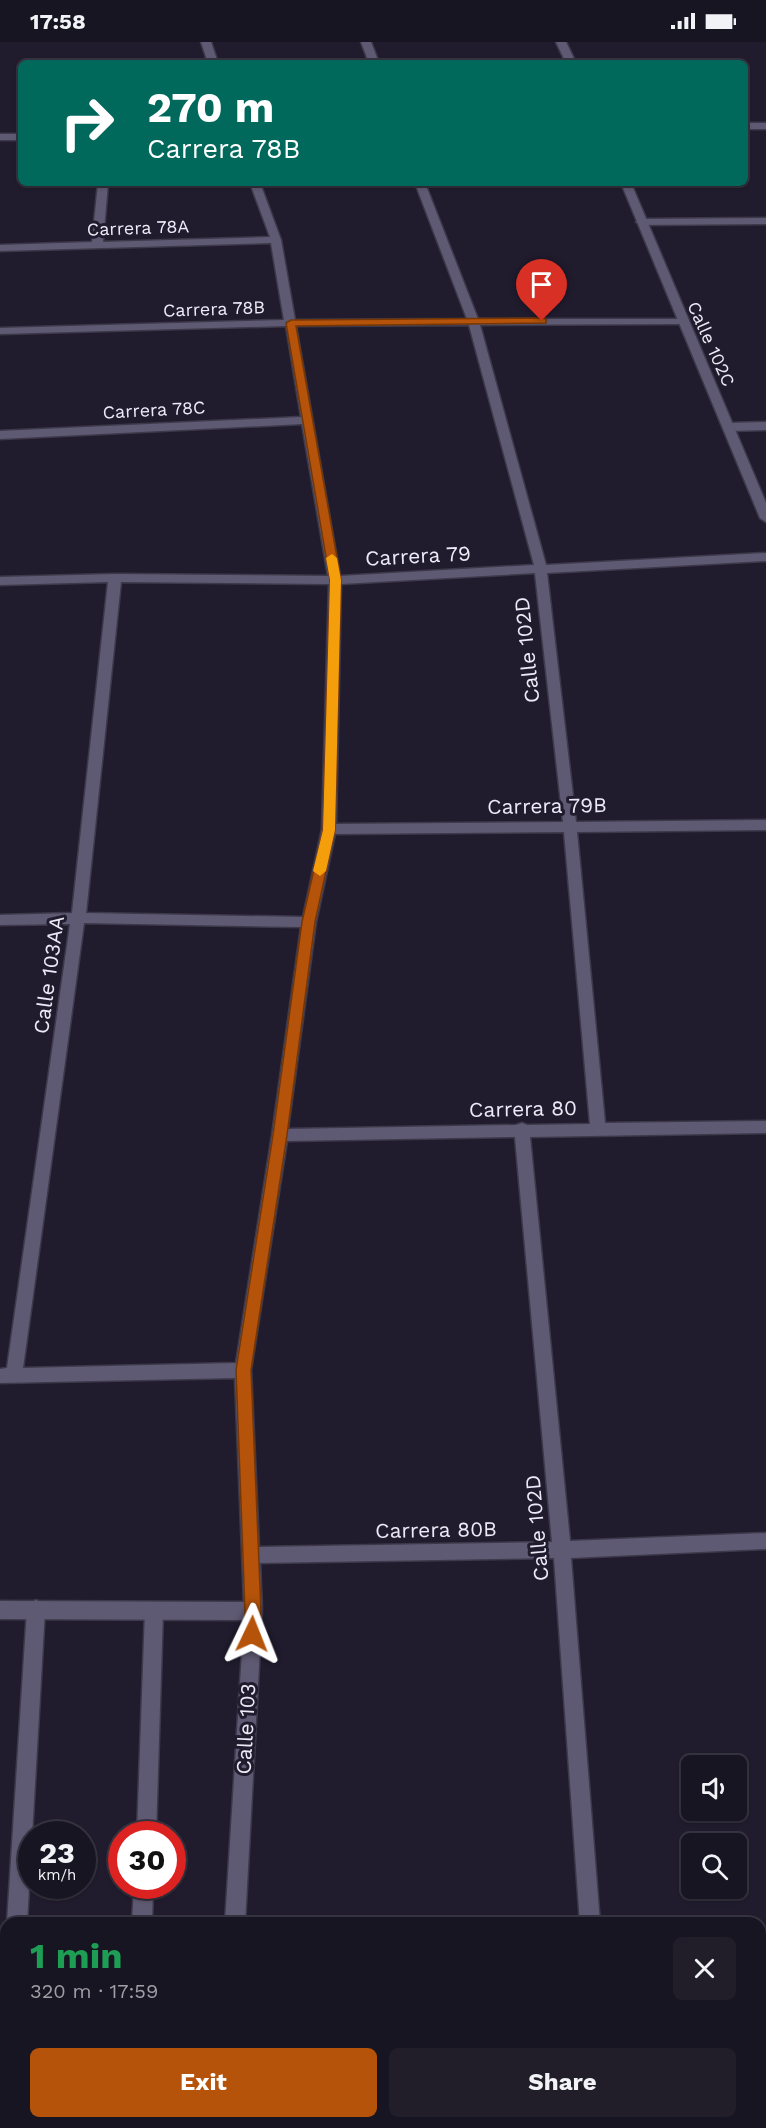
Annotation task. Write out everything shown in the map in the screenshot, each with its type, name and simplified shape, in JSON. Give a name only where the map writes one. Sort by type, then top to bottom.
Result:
[{"type":"street","points":[[206,42],[212,60]]},
{"type":"street","points":[[366,42],[373,60]]},
{"type":"street","points":[[561,42],[570,60]]},
{"type":"street","points":[[748,126],[766,126]]},
{"type":"street","points":[[0,137],[18,137]]},
{"type":"street","points":[[97,245],[103,186]]},
{"type":"street","name":"Calle 103","points":[[235,1917],[253,1611],[243,1370],[280,1135],[309,922],[329,830],[335,580],[276,240],[256,186]]},
{"type":"street","name":"Calle 102D","points":[[421,186],[472,321],[541,570],[570,827],[598,1129]]},
{"type":"street","name":"Calle 102C","points":[[627,186],[682,321],[730,427],[766,518]]},
{"type":"street","points":[[641,222],[766,221]]},
{"type":"street","name":"Carrera 78A","points":[[0,248],[276,240]]},
{"type":"street","name":"Carrera 78B","points":[[0,331],[291,323],[682,321]]},
{"type":"street","name":"Carrera 78C","points":[[0,435],[309,420]]},
{"type":"street","points":[[730,427],[766,426]]},
{"type":"street","name":"Carrera 79","points":[[0,581],[115,578],[335,580],[766,556]]},
{"type":"street","name":"Calle 103AA","points":[[7,1376],[78,918],[115,578]]},
{"type":"street","name":"Carrera 79B","points":[[329,830],[766,825]]},
{"type":"street","points":[[0,920],[78,918],[309,922]]},
{"type":"street","name":"Carrera 80","points":[[280,1135],[522,1129],[766,1127]]},
{"type":"street","name":"Calle 102D","points":[[522,1129],[562,1550],[590,1917]]},
{"type":"street","points":[[7,1376],[243,1370]]},
{"type":"street","name":"Carrera 80B","points":[[251,1555],[562,1550],[766,1541]]},
{"type":"street","points":[[17,1917],[36,1609]]},
{"type":"street","points":[[0,1610],[253,1611]]},
{"type":"street","points":[[146,1821],[154,1611]]},
{"type":"street","points":[[142,1917],[143,1899]]},
{"type":"slow traffic","points":[[320,871],[329,830],[335,580],[332,558]]},
{"type":"route","points":[[252,1634],[243,1370],[280,1135],[309,922],[329,830],[335,580],[291,323],[542,321]]}]
